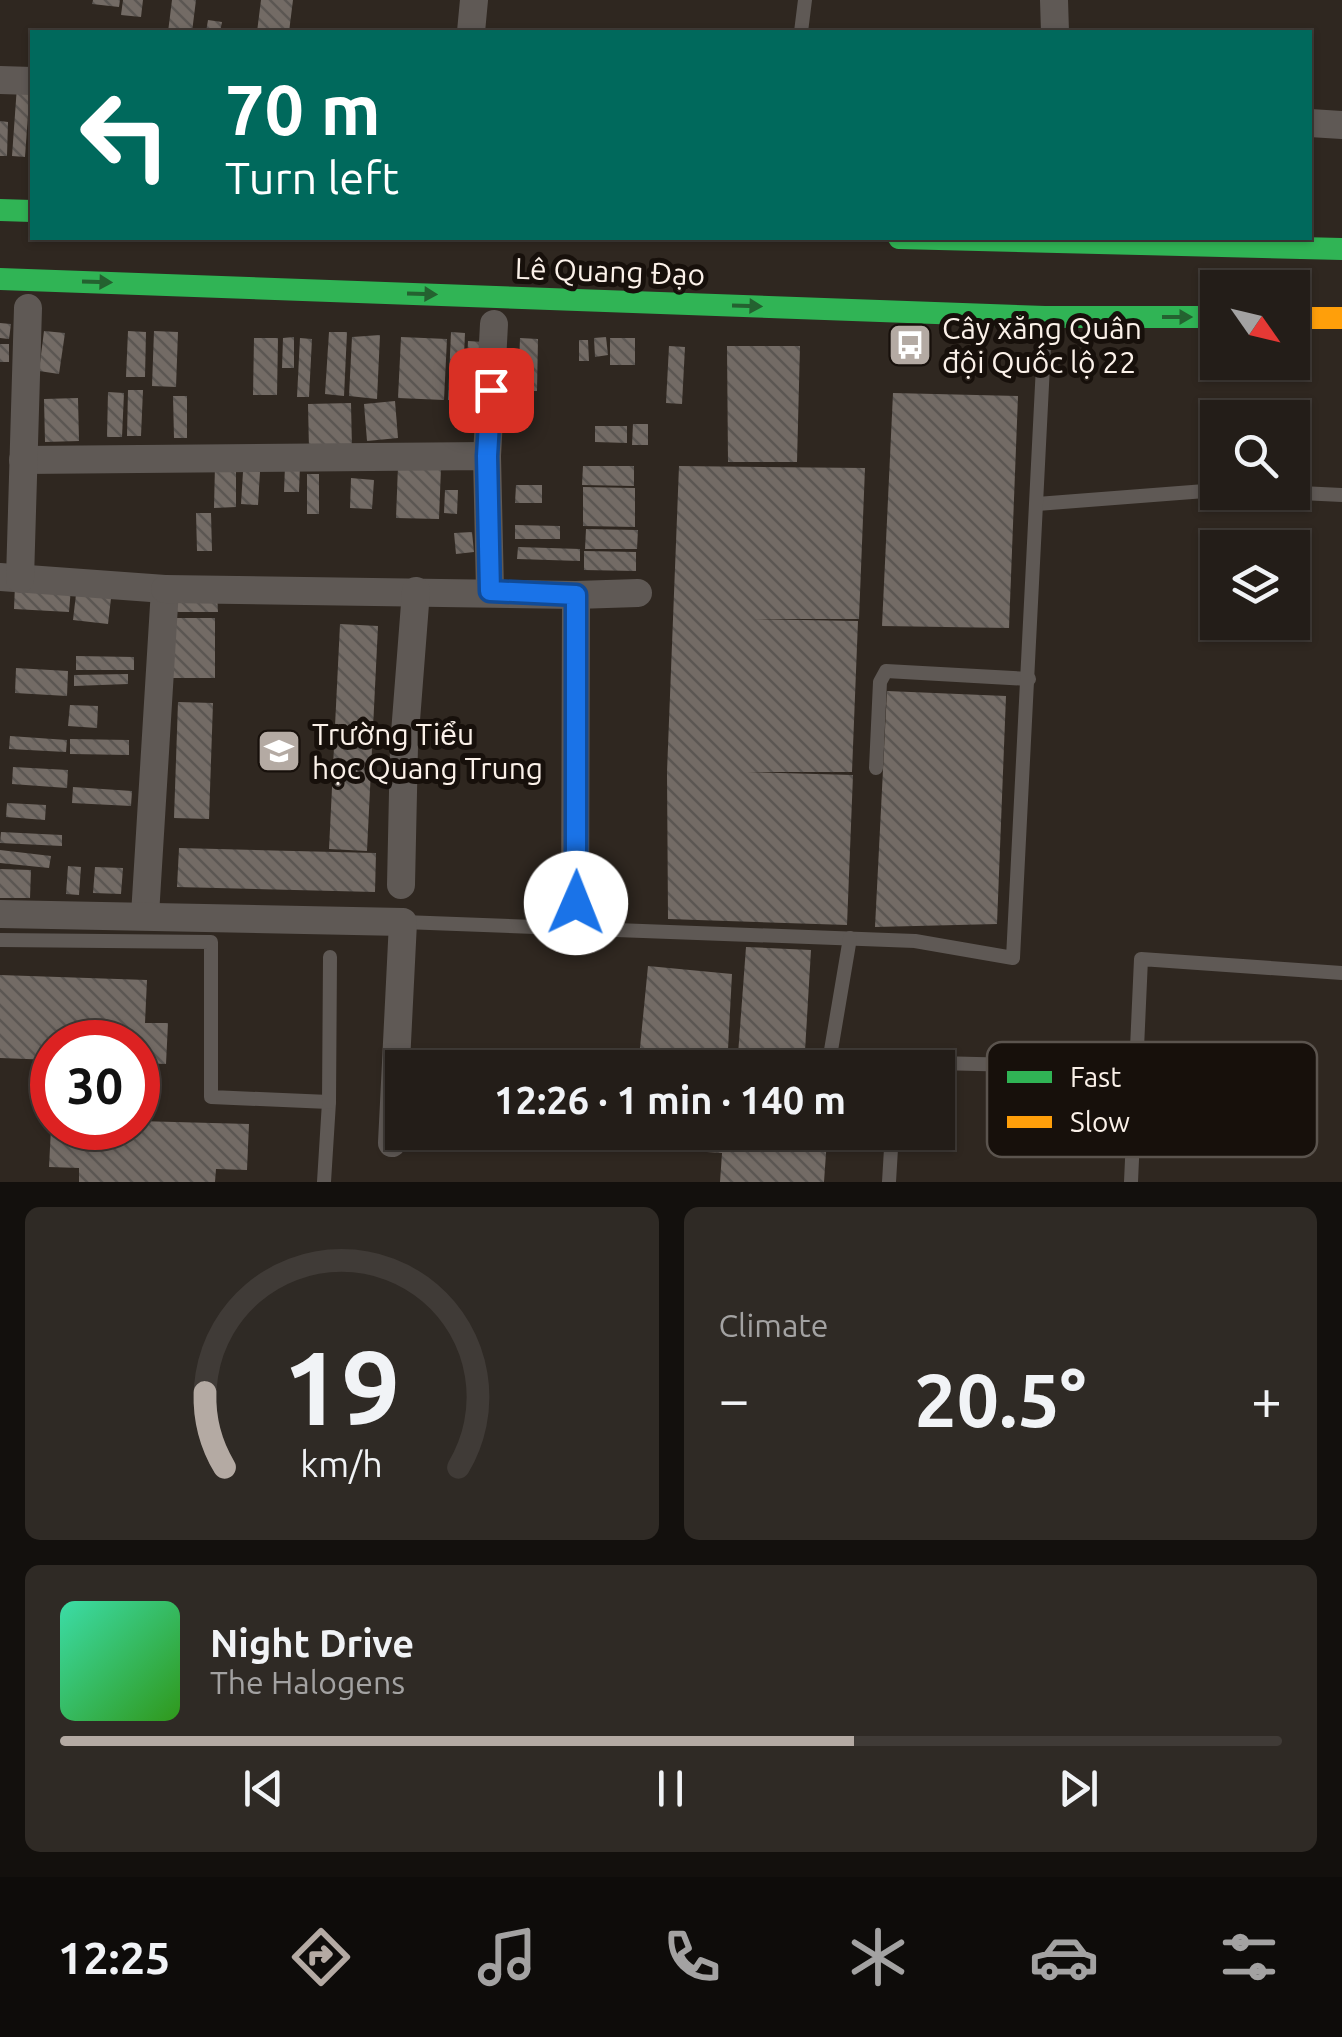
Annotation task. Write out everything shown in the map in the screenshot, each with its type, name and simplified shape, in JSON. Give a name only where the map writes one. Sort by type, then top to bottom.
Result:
[{"type":"highway","points":[[0,210],[30,212]]},
{"type":"highway","points":[[1049,240],[1342,250]]},
{"type":"highway","name":"Lê Quang Đạo","points":[[0,279],[1044,317],[1200,317]]},
{"type":"highway","points":[[1310,318],[1342,318]]},
{"type":"street","points":[[471,30],[474,0]]},
{"type":"street","points":[[1054,0],[1055,30]]},
{"type":"street","points":[[0,80],[30,80]]},
{"type":"street","points":[[1312,123],[1342,125]]},
{"type":"street","points":[[25,308],[23,460],[10,578],[165,589],[638,593]]},
{"type":"street","points":[[490,591],[487,456],[494,324]]},
{"type":"street","points":[[23,460],[487,456]]},
{"type":"street","points":[[145,916],[165,589]]},
{"type":"street","points":[[401,885],[404,746],[416,591]]},
{"type":"street","points":[[576,595],[576,930]]},
{"type":"street","points":[[0,914],[403,922],[397,1050]]},
{"type":"lane","points":[[801,30],[806,0]]},
{"type":"lane","points":[[403,922],[850,938],[915,942],[1013,958],[1046,342],[1044,317]]},
{"type":"lane","points":[[1038,504],[1200,491]]},
{"type":"lane","points":[[1310,493],[1342,495]]},
{"type":"lane","points":[[876,768],[880,682],[886,671],[1029,679]]},
{"type":"lane","points":[[831,1050],[850,938]]},
{"type":"lane","points":[[0,940],[211,942],[211,1098],[329,1102]]},
{"type":"lane","points":[[324,1182],[330,957]]},
{"type":"lane","points":[[1139,1042],[1141,959],[1342,972]]},
{"type":"lane","points":[[955,1063],[987,1064]]},
{"type":"lane","points":[[890,1182],[891,1150]]},
{"type":"lane","points":[[1131,1182],[1133,1157]]},
{"type":"building","points":[[93,0],[120,0],[119,7],[92,4]]},
{"type":"building","points":[[123,0],[143,0],[141,17],[121,15]]},
{"type":"building","points":[[172,0],[196,0],[192,30],[168,30]]},
{"type":"building","points":[[261,0],[293,0],[289,30],[257,30]]},
{"type":"building","points":[[208,20],[222,22],[220,30],[206,30]]},
{"type":"building","points":[[17,86],[30,87],[25,157],[12,156]]},
{"type":"building","points":[[0,121],[8,122],[7,156],[0,156]]},
{"type":"building","points":[[0,323],[11,324],[9,339],[0,338]]},
{"type":"building","points":[[44,331],[65,333],[59,374],[39,371]]},
{"type":"building","points":[[128,331],[146,332],[145,377],[126,377]]},
{"type":"building","points":[[154,331],[178,332],[176,387],[152,386]]},
{"type":"building","points":[[329,332],[347,332],[344,396],[325,394]]},
{"type":"building","points":[[451,332],[465,333],[462,401],[448,400]]},
{"type":"building","points":[[380,335],[377,399],[349,396],[352,337]]},
{"type":"building","points":[[294,337],[294,368],[282,368],[283,338]]},
{"type":"building","points":[[401,337],[447,339],[444,400],[398,398]]},
{"type":"building","points":[[606,337],[608,355],[595,357],[594,338]]},
{"type":"building","points":[[254,338],[278,338],[277,395],[253,395]]},
{"type":"building","points":[[300,338],[312,339],[309,397],[297,397]]},
{"type":"building","points":[[520,338],[538,339],[537,391],[518,391]]},
{"type":"building","points":[[610,338],[635,338],[635,365],[610,365]]},
{"type":"building","points":[[579,340],[588,340],[589,361],[579,361]]},
{"type":"building","points":[[468,341],[484,342],[480,402],[465,401]]},
{"type":"building","points":[[0,344],[9,344],[9,362],[0,362]]},
{"type":"building","points":[[669,346],[685,347],[682,404],[666,403]]},
{"type":"building","points":[[727,346],[800,346],[797,462],[728,462]]},
{"type":"building","points":[[128,390],[143,390],[141,436],[127,436]]},
{"type":"building","points":[[108,392],[124,393],[122,437],[107,437]]},
{"type":"building","points":[[893,393],[1018,396],[1009,628],[882,626]]},
{"type":"building","points":[[173,396],[187,396],[187,438],[174,438]]},
{"type":"building","points":[[78,398],[79,441],[45,442],[44,399]]},
{"type":"building","points":[[395,401],[398,438],[367,441],[364,404]]},
{"type":"building","points":[[351,403],[352,449],[309,450],[308,404]]},
{"type":"building","points":[[633,424],[648,424],[648,445],[632,445]]},
{"type":"building","points":[[595,426],[627,426],[627,443],[595,442]]},
{"type":"building","points":[[215,465],[236,465],[236,507],[214,508]]},
{"type":"building","points":[[285,466],[300,466],[299,492],[284,492]]},
{"type":"building","points":[[398,466],[441,468],[439,519],[396,518]]},
{"type":"building","points":[[583,466],[634,466],[634,486],[582,485]]},
{"type":"building","points":[[679,466],[865,468],[859,619],[753,619],[858,621],[852,772],[747,772],[853,775],[847,925],[668,919],[667,772]]},
{"type":"building","points":[[243,472],[260,472],[258,505],[241,504]]},
{"type":"building","points":[[307,474],[319,474],[319,514],[307,514]]},
{"type":"building","points":[[351,478],[374,480],[372,509],[350,508]]},
{"type":"building","points":[[516,485],[542,485],[542,503],[515,503]]},
{"type":"building","points":[[583,487],[635,488],[635,527],[583,526]]},
{"type":"building","points":[[445,490],[458,490],[457,514],[444,513]]},
{"type":"building","points":[[196,513],[211,513],[212,551],[197,551]]},
{"type":"building","points":[[515,525],[560,526],[560,539],[515,539]]},
{"type":"building","points":[[586,529],[638,530],[637,549],[585,549]]},
{"type":"building","points":[[472,532],[474,552],[456,554],[454,533]]},
{"type":"building","points":[[518,547],[580,549],[580,561],[517,559]]},
{"type":"building","points":[[584,551],[636,552],[636,571],[584,570]]},
{"type":"building","points":[[15,585],[71,588],[69,612],[14,609]]},
{"type":"building","points":[[77,586],[112,590],[108,624],[73,620]]},
{"type":"building","points":[[176,594],[217,594],[218,612],[177,612]]},
{"type":"building","points":[[172,618],[215,618],[215,678],[172,678]]},
{"type":"building","points":[[340,624],[378,626],[367,851],[329,849]]},
{"type":"building","points":[[76,656],[134,657],[134,670],[76,670]]},
{"type":"building","points":[[16,668],[68,671],[67,696],[15,693]]},
{"type":"building","points":[[128,674],[128,684],[74,686],[74,675]]},
{"type":"building","points":[[887,691],[1006,696],[997,924],[875,927]]},
{"type":"building","points":[[178,702],[213,703],[209,819],[174,818]]},
{"type":"building","points":[[70,705],[98,706],[97,728],[68,726]]},
{"type":"building","points":[[10,736],[67,740],[66,752],[9,749]]},
{"type":"building","points":[[70,739],[129,740],[129,755],[70,754]]},
{"type":"building","points":[[13,767],[68,770],[67,788],[12,784]]},
{"type":"building","points":[[73,787],[132,791],[131,806],[72,803]]},
{"type":"building","points":[[7,803],[46,805],[45,820],[6,817]]},
{"type":"building","points":[[1,832],[62,835],[62,846],[0,843]]},
{"type":"building","points":[[179,848],[376,853],[375,892],[177,887]]},
{"type":"building","points":[[0,850],[51,856],[49,868],[0,863]]},
{"type":"building","points":[[68,866],[81,867],[79,895],[66,894]]},
{"type":"building","points":[[95,867],[123,868],[121,894],[93,893]]},
{"type":"building","points":[[0,869],[31,870],[30,898],[0,898]]},
{"type":"building","points":[[746,947],[811,950],[805,1050],[738,1050]]},
{"type":"building","points":[[648,966],[732,974],[728,1050],[640,1050]]},
{"type":"building","points":[[0,975],[147,980],[145,1020],[30,1020],[30,1059],[0,1058]]},
{"type":"building","points":[[160,1023],[168,1023],[166,1064],[160,1064]]},
{"type":"building","points":[[160,1122],[249,1124],[247,1170],[216,1169],[215,1182],[79,1182],[79,1168],[49,1167],[50,1150],[160,1150]]},
{"type":"building","points":[[676,1150],[826,1150],[824,1182],[720,1182],[722,1153]]},
{"type":"traffic: fast","points":[[0,210],[30,211]]},
{"type":"traffic: fast","points":[[980,240],[1342,249]]},
{"type":"traffic: fast","points":[[0,279],[1045,317],[1200,317]]},
{"type":"traffic: slow","points":[[1310,318],[1342,318]]},
{"type":"place","name":"Cây xăng Quân đội Quốc lộ 22","points":[[910,345]]},
{"type":"place","name":"Trường Tiểu học Quang Trung","points":[[279,751]]},
{"type":"route","points":[[491,390],[487,456],[490,591],[576,595],[576,903]]}]
